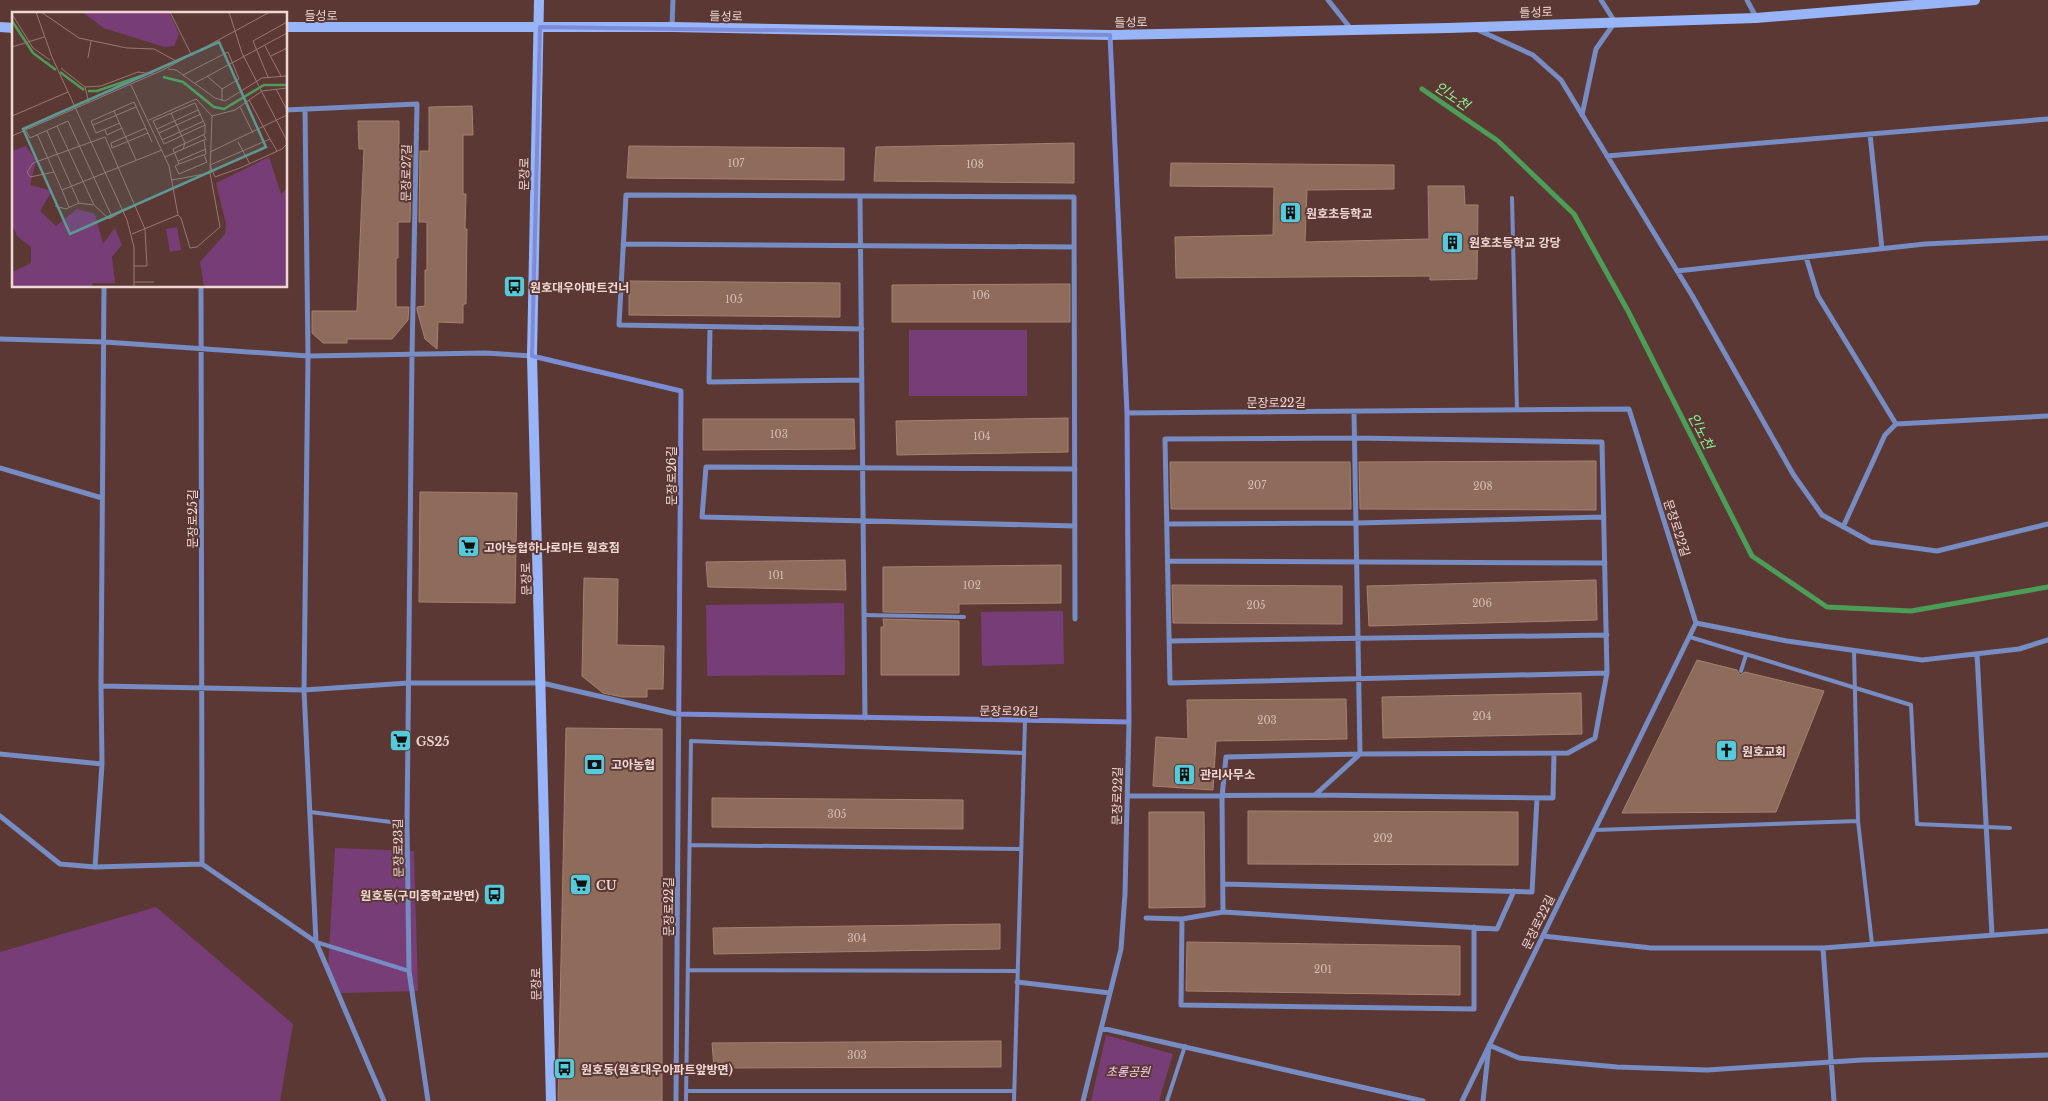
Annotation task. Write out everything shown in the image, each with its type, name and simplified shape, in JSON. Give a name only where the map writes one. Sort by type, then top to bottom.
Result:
[{"type":"street","name":"문장로","points":[[539,0],[540,27],[532,356],[542,683],[551,1101]]},
{"type":"street","points":[[672,28],[673,0]]},
{"type":"street","points":[[1328,0],[1351,29]]},
{"type":"street","points":[[1582,115],[1596,49],[1615,22],[1601,0]]},
{"type":"street","points":[[1747,0],[1756,18]]},
{"type":"street","name":"들성로","points":[[288,27],[672,28],[1110,35],[1756,18],[1975,0]]},
{"type":"street","points":[[1470,27],[1534,55],[1561,80],[1677,271],[1793,474],[1822,515],[1871,542],[1937,550],[2048,524]]},
{"type":"street","name":"문장로22길","points":[[1083,1101],[1121,948],[1129,722],[1127,413],[1110,35]]},
{"type":"street","name":"문장로27길","points":[[288,110],[417,104],[412,355]]},
{"type":"street","points":[[306,109],[308,356],[304,690],[316,942],[384,1101]]},
{"type":"street","points":[[1606,156],[2048,119]]},
{"type":"street","points":[[1870,134],[1882,249]]},
{"type":"street","points":[[862,329],[619,326],[626,194],[1074,197],[1075,619]]},
{"type":"street","points":[[860,196],[865,718]]},
{"type":"street","points":[[1677,271],[1926,244],[2048,238]]},
{"type":"street","points":[[623,244],[1074,247]]},
{"type":"street","points":[[1806,257],[1818,296],[1896,424]]},
{"type":"street","points":[[95,867],[102,764],[100,686],[105,342],[104,288]]},
{"type":"street","points":[[201,288],[201,350]]},
{"type":"street","points":[[710,327],[709,382],[862,380]]},
{"type":"street","points":[[0,339],[105,342],[308,356],[485,353],[532,356]]},
{"type":"street","name":"문장로25길","points":[[201,350],[203,688]]},
{"type":"street","points":[[408,683],[412,355]]},
{"type":"street","name":"문장로26길","points":[[532,356],[681,391],[679,714]]},
{"type":"street","name":"문장로22길","points":[[1127,413],[1629,409],[1696,623],[1462,1101]]},
{"type":"street","points":[[1314,795],[1360,754],[1354,412]]},
{"type":"street","points":[[1843,527],[1885,435],[1896,424],[2048,416]]},
{"type":"street","points":[[1223,912],[1222,797],[1226,757],[1568,753],[1594,738],[1607,673],[1602,442],[1355,438],[1165,439],[1170,683],[1607,673]]},
{"type":"street","points":[[1075,469],[706,467],[702,517],[1075,526]]},
{"type":"street","points":[[0,468],[102,498]]},
{"type":"street","points":[[1167,524],[1604,517]]},
{"type":"street","points":[[1168,561],[1605,563]]},
{"type":"street","points":[[1696,623],[1787,641],[1922,660],[2019,648],[2048,640]]},
{"type":"street","points":[[1169,641],[1358,640],[1607,635]]},
{"type":"street","points":[[1977,654],[1992,935]]},
{"type":"street","points":[[100,686],[304,690],[408,683],[542,683]]},
{"type":"street","name":"문장로23길","points":[[408,683],[409,971],[428,1101]]},
{"type":"street","name":"문장로26길","points":[[542,683],[679,714],[1129,722]]},
{"type":"street","points":[[202,864],[203,688]]},
{"type":"street","name":"문장로22길","points":[[676,1101],[679,714]]},
{"type":"street","points":[[1127,796],[1222,797],[1314,795],[1553,798],[1554,753]]},
{"type":"street","points":[[0,754],[102,764]]},
{"type":"street","points":[[1223,884],[1532,892],[1537,798]]},
{"type":"street","points":[[0,816],[60,864],[95,867],[202,864],[316,942]]},
{"type":"street","points":[[1146,918],[1182,918],[1223,912],[1498,929],[1514,892]]},
{"type":"street","points":[[1182,918],[1181,1005],[1474,1009],[1474,927]]},
{"type":"street","points":[[1543,936],[1651,948],[1823,948],[2048,931]]},
{"type":"street","points":[[1823,948],[1834,1101]]},
{"type":"street","points":[[1018,982],[1110,993]]},
{"type":"street","points":[[1101,1028],[1423,1101]]},
{"type":"street","points":[[1483,1101],[1489,1045],[1519,1058],[1617,1067],[1707,1070],[1830,1062],[2048,1055]]},
{"type":"lane","points":[[1512,198],[1517,410]]},
{"type":"lane","points":[[864,615],[964,618]]},
{"type":"lane","points":[[1690,638],[1911,705],[1917,824],[2010,828]]},
{"type":"lane","points":[[1854,651],[1858,821],[1872,944]]},
{"type":"lane","points":[[1741,671],[1746,655]]},
{"type":"lane","points":[[1014,1101],[1025,721]]},
{"type":"lane","points":[[686,1101],[691,741],[1024,753]]},
{"type":"lane","points":[[310,812],[407,824]]},
{"type":"lane","points":[[1595,830],[1858,821]]},
{"type":"lane","points":[[690,845],[1021,849]]},
{"type":"lane","points":[[316,942],[409,971]]},
{"type":"lane","points":[[688,970],[1018,971]]},
{"type":"lane","points":[[1168,1101],[1185,1046]]},
{"type":"lane","points":[[686,1091],[1014,1091]]},
{"type":"highlighted area","points":[[540,27],[1110,35],[1127,413],[1129,722],[679,714],[681,391],[532,356]]},
{"type":"green space","points":[[909,330],[1027,330],[1027,396],[909,396]]},
{"type":"green space","points":[[844,603],[845,675],[707,676],[706,605]]},
{"type":"green space","points":[[1063,611],[1064,664],[982,666],[981,612]]},
{"type":"green space","points":[[335,848],[414,851],[418,991],[341,993],[328,968]]},
{"type":"green space","points":[[156,907],[293,1024],[280,1101],[0,1101],[0,952]]},
{"type":"green space","name":"초롱공원","points":[[1106,1035],[1173,1054],[1159,1101],[1091,1101]]},
{"type":"building","points":[[472,106],[473,135],[463,135],[463,194],[466,194],[465,229],[467,229],[466,304],[463,304],[463,323],[438,322],[437,349],[425,339],[417,310],[417,307],[425,306],[425,270],[427,270],[427,222],[419,222],[420,151],[429,151],[429,107]]},
{"type":"building","points":[[358,121],[399,121],[399,151],[412,151],[410,222],[398,222],[398,258],[396,258],[396,307],[409,307],[408,320],[392,339],[347,339],[347,343],[323,343],[312,333],[312,311],[357,311],[364,149],[359,149]]},
{"type":"building","points":[[1074,143],[1074,183],[874,181],[876,147]]},
{"type":"building","points":[[629,146],[844,148],[844,180],[627,178]]},
{"type":"building","name":"원호초등학교","points":[[1171,163],[1394,165],[1394,189],[1307,190],[1305,242],[1429,239],[1428,186],[1464,186],[1465,205],[1478,205],[1477,279],[1430,280],[1430,276],[1176,278],[1175,237],[1273,235],[1274,187],[1170,186]]},
{"type":"building","points":[[629,281],[840,283],[840,317],[629,315]]},
{"type":"building","points":[[1070,284],[1070,322],[892,322],[892,285]]},
{"type":"building","points":[[1068,418],[1068,452],[897,455],[896,421]]},
{"type":"building","points":[[703,419],[854,419],[855,449],[703,450]]},
{"type":"building","points":[[1596,461],[1596,510],[1360,509],[1359,462]]},
{"type":"building","points":[[1170,462],[1350,462],[1351,509],[1171,509]]},
{"type":"building","name":"고아농협하나로마트 원호점","points":[[420,492],[517,493],[515,603],[419,602]]},
{"type":"building","points":[[845,560],[846,590],[708,587],[706,562]]},
{"type":"building","points":[[1061,565],[1061,603],[959,604],[959,613],[883,612],[883,567]]},
{"type":"building","points":[[584,578],[618,579],[617,645],[664,646],[663,689],[647,689],[647,697],[622,697],[603,693],[582,676]]},
{"type":"building","points":[[1596,580],[1597,620],[1369,626],[1367,586]]},
{"type":"building","points":[[1172,585],[1342,586],[1342,624],[1173,623]]},
{"type":"building","points":[[883,619],[959,621],[959,675],[881,675],[881,627],[884,627]]},
{"type":"building","name":"원호교회","points":[[1697,660],[1737,670],[1740,675],[1745,672],[1824,691],[1776,812],[1622,813]]},
{"type":"building","points":[[1581,693],[1582,734],[1383,738],[1382,697]]},
{"type":"building","points":[[1346,699],[1347,739],[1216,741],[1213,790],[1153,786],[1156,737],[1188,739],[1187,700]]},
{"type":"building","points":[[566,728],[662,729],[662,1101],[558,1101]]},
{"type":"building","points":[[712,798],[963,800],[963,829],[712,827]]},
{"type":"building","points":[[1248,811],[1518,812],[1518,865],[1248,864]]},
{"type":"building","points":[[1149,812],[1204,812],[1205,907],[1149,908]]},
{"type":"building","points":[[1000,924],[1000,949],[714,954],[713,928]]},
{"type":"building","points":[[1187,942],[1460,946],[1460,995],[1186,991]]},
{"type":"building","points":[[1001,1041],[1001,1067],[714,1068],[712,1043]]},
{"type":"waterway","name":"인노천","points":[[1422,89],[1498,141],[1574,214],[1628,311],[1752,556],[1827,607],[1911,611],[2048,587]]},
{"type":"place","name":"원호초등학교","points":[[1290,213]]},
{"type":"place","name":"원호초등학교 강당","points":[[1453,242]]},
{"type":"place","name":"원호대우아파트건너","points":[[514,287]]},
{"type":"place","name":"고아농협하나로마트 원호점","points":[[468,547]]},
{"type":"place","name":"GS25","points":[[400,741]]},
{"type":"place","name":"원호교회","points":[[1726,751]]},
{"type":"place","name":"고아농협","points":[[595,764]]},
{"type":"place","name":"관리사무소","points":[[1184,774]]},
{"type":"place","name":"CU","points":[[580,885]]},
{"type":"place","name":"원호동(구미중학교방면)","points":[[495,895]]},
{"type":"place","name":"원호동(원호대우아파트앞방면)","points":[[565,1069]]}]
